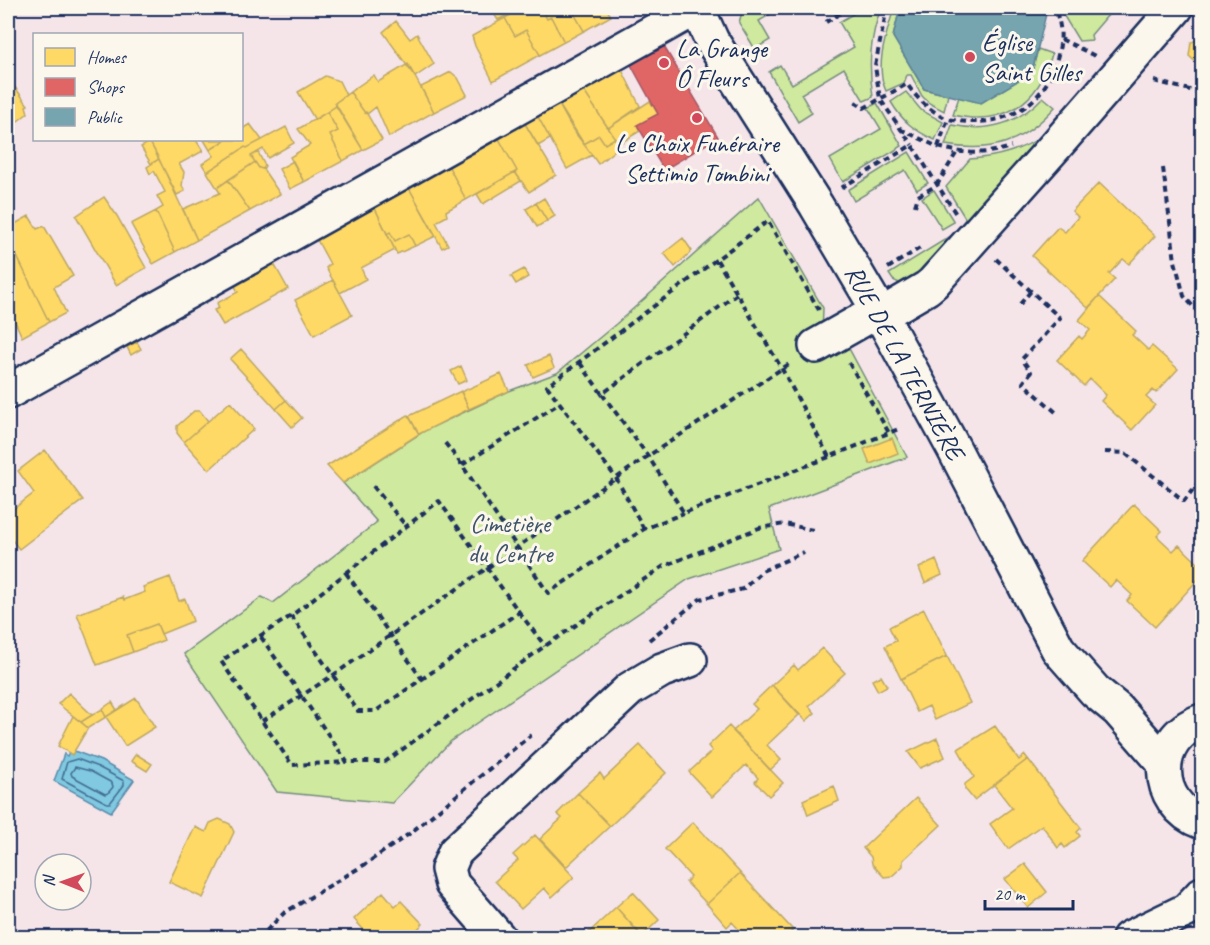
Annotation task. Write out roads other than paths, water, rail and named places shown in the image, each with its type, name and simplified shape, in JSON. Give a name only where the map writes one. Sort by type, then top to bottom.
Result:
[{"type":"street","points":[[8,368],[654,8]]},
{"type":"street","points":[[8,393],[697,8]]},
{"type":"street","name":"RUE DE LA TERNIÈRE","points":[[697,8],[712,41],[816,205],[879,313],[1058,649],[1095,691],[1118,710],[1165,764]]},
{"type":"street","points":[[816,346],[927,288],[1176,8]]},
{"type":"street","points":[[499,938],[452,884],[448,869],[455,852],[630,689],[662,670],[690,660]]},
{"type":"street","name":"RUE DE LA TERNIÈRE","points":[[1118,710],[1196,724]]},
{"type":"street","points":[[1196,724],[1174,740],[1165,764],[1165,781],[1171,797],[1181,810],[1203,822]]},
{"type":"street","points":[[1131,936],[1187,910],[1203,894]]},
{"type":"street","points":[[1131,936],[1162,935],[1183,938]]},
{"type":"water","points":[[74,751],[101,761],[134,780],[111,812],[54,781],[64,754],[67,756],[69,752],[72,754]]},
{"type":"place","name":"Église Saint Gilles","points":[[970,57]]},
{"type":"place","name":"La Grange Ô Fleurs","points":[[664,63]]},
{"type":"place","name":"Le Choix Funéraire Settimio Tombini","points":[[697,118]]},
{"type":"park label","name":"Cimetière du Centre","points":[[510,538]]}]
